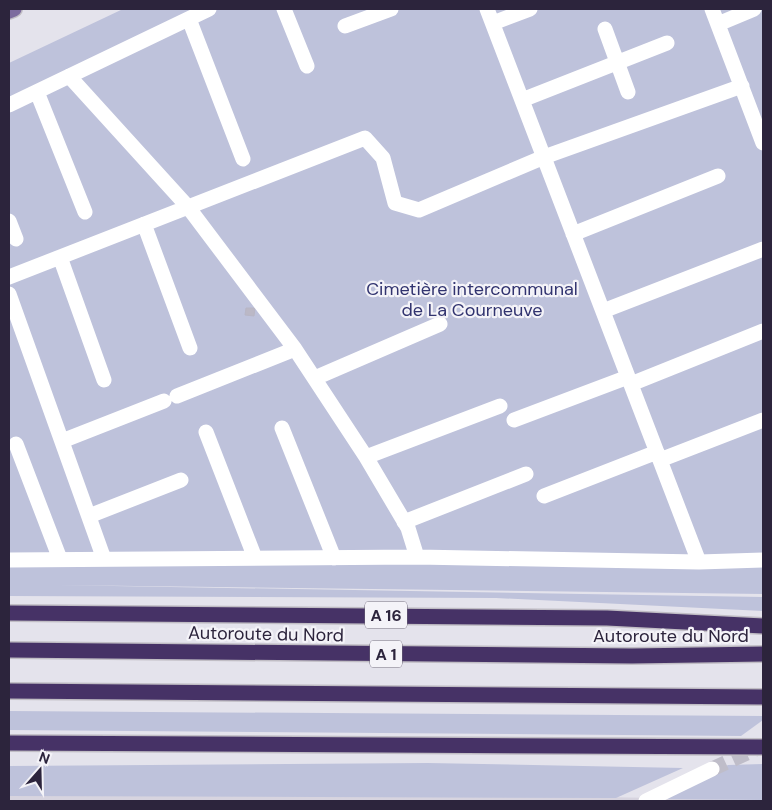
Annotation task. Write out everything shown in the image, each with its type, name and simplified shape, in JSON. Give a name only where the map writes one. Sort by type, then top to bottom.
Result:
[{"type":"highway","name":"A 16","points":[[9,612],[607,618],[763,626]]},
{"type":"highway","name":"Autoroute du Nord","points":[[9,650],[622,656],[763,654]]},
{"type":"highway","points":[[9,691],[763,697]]},
{"type":"highway","points":[[9,743],[763,747]]},
{"type":"main road","points":[[9,11],[14,9]]},
{"type":"lane","points":[[9,105],[209,9]]},
{"type":"lane","points":[[284,9],[307,66]]},
{"type":"lane","points":[[345,26],[391,9]]},
{"type":"lane","points":[[487,9],[699,562]]},
{"type":"lane","points":[[493,23],[530,9]]},
{"type":"lane","points":[[712,9],[763,143]]},
{"type":"lane","points":[[718,24],[754,9]]},
{"type":"lane","points":[[188,19],[242,159]]},
{"type":"lane","points":[[605,29],[628,92]]},
{"type":"lane","points":[[522,100],[667,44]]},
{"type":"lane","points":[[69,76],[188,207],[295,349],[366,457],[404,522],[417,557]]},
{"type":"lane","points":[[9,277],[364,138],[383,158],[395,203],[419,210],[544,157],[742,86]]},
{"type":"lane","points":[[37,92],[85,212]]},
{"type":"lane","points":[[574,234],[718,176]]},
{"type":"lane","points":[[9,221],[16,239]]},
{"type":"lane","points":[[144,224],[190,348]]},
{"type":"lane","points":[[603,311],[763,249]]},
{"type":"lane","points":[[60,257],[104,380]]},
{"type":"lane","points":[[9,294],[104,559]]},
{"type":"lane","points":[[315,378],[440,324]]},
{"type":"lane","points":[[514,420],[630,381],[763,331]]},
{"type":"lane","points":[[62,441],[295,349]]},
{"type":"lane","points":[[366,457],[500,406]]},
{"type":"lane","points":[[544,496],[763,420]]},
{"type":"lane","points":[[282,428],[334,558]]},
{"type":"lane","points":[[206,432],[256,558]]},
{"type":"lane","points":[[16,444],[60,559]]},
{"type":"lane","points":[[404,522],[526,474]]},
{"type":"lane","points":[[89,516],[181,480]]},
{"type":"lane","points":[[9,560],[417,557],[699,562],[763,560]]},
{"type":"lane","points":[[646,801],[712,769]]},
{"type":"shaded area","points":[[9,786],[763,800],[763,801],[9,801]]},
{"type":"green space","name":"Cimetière intercommunal de La Courneuve","points":[[123,9],[763,9],[763,594],[56,585],[763,597],[763,611],[496,598],[9,596],[9,63]]},
{"type":"green space","points":[[9,711],[763,716],[763,720],[741,736],[9,730]]},
{"type":"green space","points":[[428,763],[683,768],[616,798],[9,796],[9,766]]},
{"type":"green space","points":[[763,764],[763,800],[665,799],[728,765]]},
{"type":"building","points":[[246,308],[255,308],[254,316],[245,315]]},
{"type":"tunnel","points":[[712,769],[762,746]]}]
